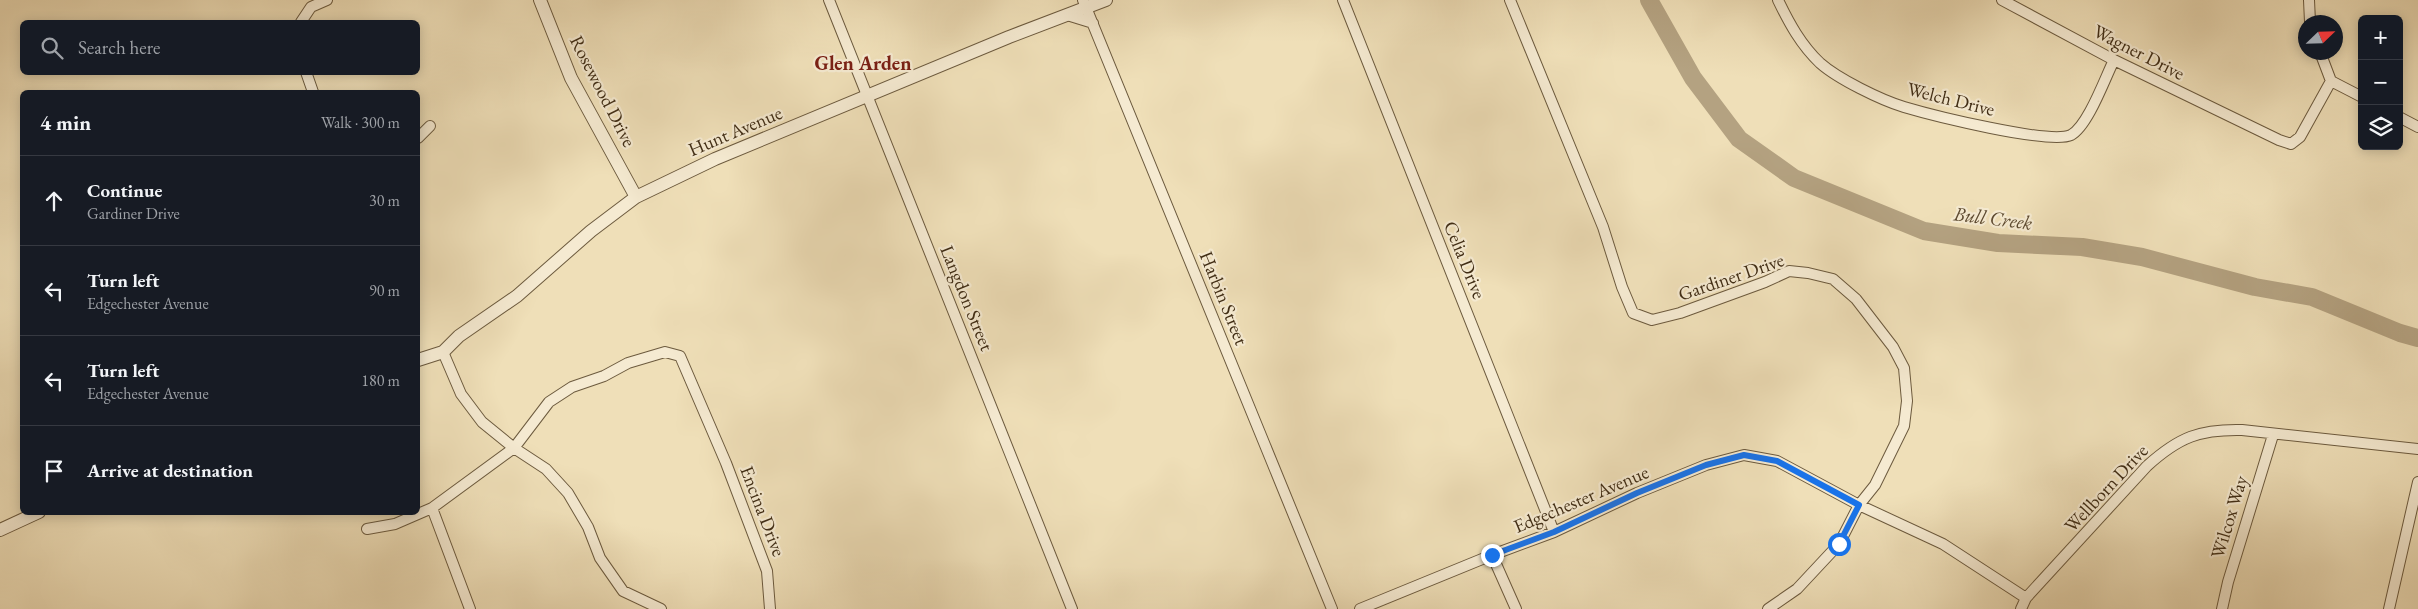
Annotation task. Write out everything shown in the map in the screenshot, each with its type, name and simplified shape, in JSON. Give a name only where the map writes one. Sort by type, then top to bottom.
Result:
[{"type":"street","points":[[303,20],[311,7],[327,0]]},
{"type":"street","name":"Rosewood Drive","points":[[540,0],[571,78],[636,197]]},
{"type":"street","name":"Langdon Street","points":[[829,0],[1072,609]]},
{"type":"street","name":"Hunt Avenue","points":[[420,359],[442,352],[459,336],[517,296],[591,231],[636,197],[715,159],[1067,15],[1085,4],[1106,0]]},
{"type":"street","name":"Celia Drive","points":[[1343,0],[1554,532]]},
{"type":"street","name":"Gardiner Drive","points":[[1510,0],[1603,227],[1622,287],[1633,313],[1652,320],[1680,313],[1765,282],[1789,271],[1808,273],[1833,279],[1856,299],[1893,347],[1904,368],[1907,401],[1904,426],[1875,485],[1859,505],[1839,544],[1797,589],[1768,609]]},
{"type":"street","name":"Welch Drive","points":[[1778,0],[1794,30],[1821,64],[1866,91],[1903,107],[1966,123],[2057,138],[2072,134],[2086,119],[2114,60]]},
{"type":"street","name":"Wagner Drive","points":[[2008,1],[2114,60],[2262,132],[2291,144],[2300,137],[2331,81]]},
{"type":"street","points":[[2307,1],[2309,15]]},
{"type":"street","name":"Harbin Street","points":[[1085,4],[1332,609]]},
{"type":"street","points":[[1067,15],[1093,23]]},
{"type":"street","points":[[2323,60],[2331,81],[2358,95]]},
{"type":"street","points":[[307,75],[312,90]]},
{"type":"street","points":[[2403,119],[2418,127]]},
{"type":"street","points":[[420,136],[430,126]]},
{"type":"street","points":[[442,352],[461,394],[482,422],[514,448],[546,469],[568,492],[588,527],[600,558],[624,591],[661,609]]},
{"type":"street","name":"Encina Drive","points":[[514,448],[549,402],[572,386],[604,376],[628,363],[665,352],[680,356],[767,571],[770,609]]},
{"type":"street","name":"Wellborn Drive","points":[[2021,609],[2026,598],[2148,466],[2168,447],[2191,435],[2219,430],[2418,449]]},
{"type":"street","name":"Wilcox Way","points":[[2222,609],[2228,582],[2273,435]]},
{"type":"street","points":[[420,513],[432,508],[514,448]]},
{"type":"street","name":"Edgechester Avenue","points":[[1360,609],[1554,532],[1637,493],[1706,465],[1744,455],[1777,461],[1859,505],[1943,544],[2026,598]]},
{"type":"street","points":[[2389,609],[2418,482]]},
{"type":"street","points":[[432,508],[470,609]]},
{"type":"street","points":[[0,530],[32,515]]},
{"type":"street","points":[[366,529],[395,524],[416,515]]},
{"type":"street","points":[[1492,555],[1516,609]]},
{"type":"waterway","name":"Bull Creek","points":[[1649,0],[1693,78],[1739,139],[1794,178],[1924,231],[1998,243],[2082,247],[2142,257],[2255,287],[2312,297],[2400,333],[2418,338]]},
{"type":"district","name":"Glen Arden","points":[[863,63]]},
{"type":"route","points":[[1492,555],[1554,532],[1637,493],[1706,465],[1744,455],[1777,461],[1859,505],[1839,544]]}]
